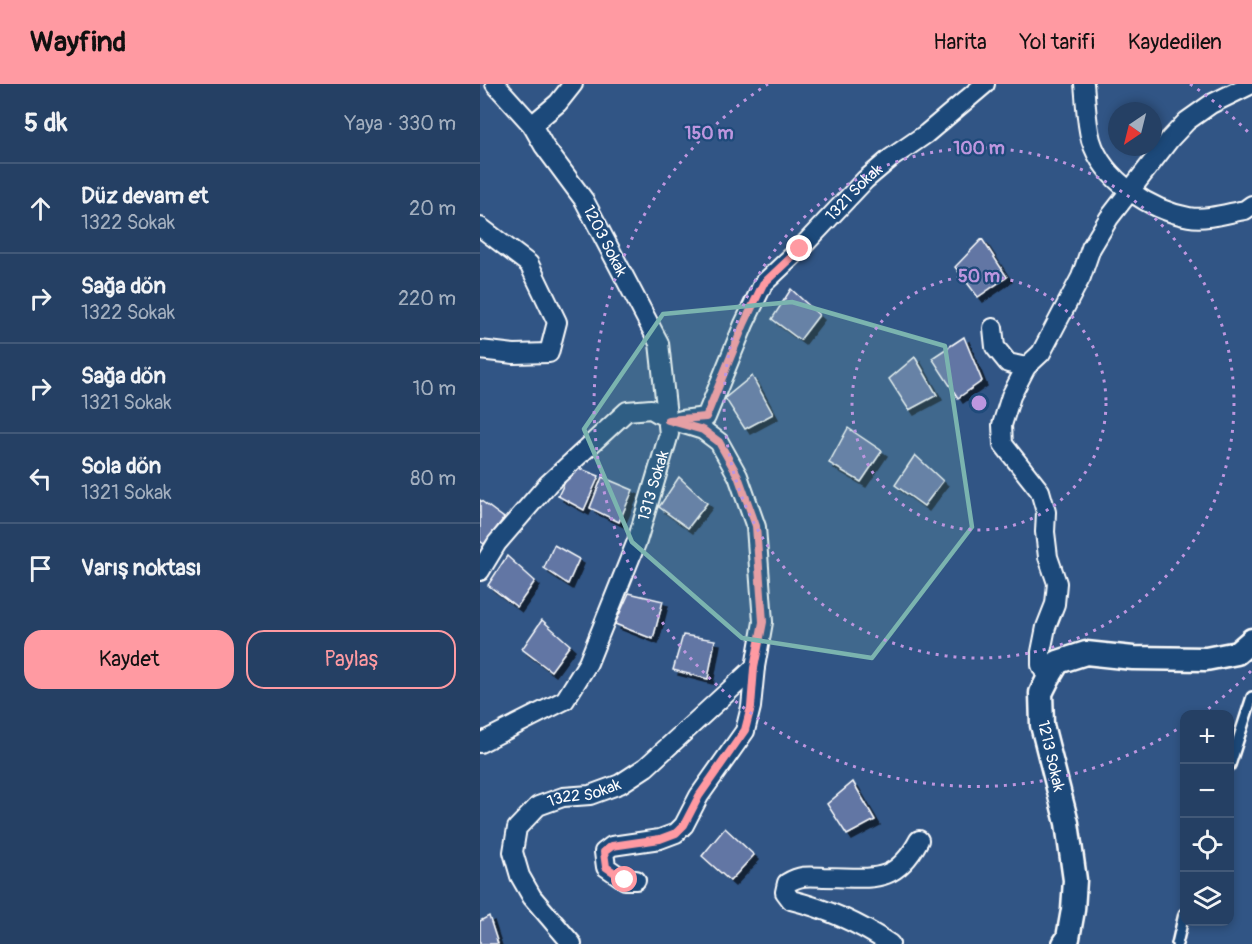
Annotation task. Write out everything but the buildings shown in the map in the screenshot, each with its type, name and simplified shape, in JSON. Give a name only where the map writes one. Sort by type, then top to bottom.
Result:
[{"type":"street","name":"1203 Sokak","points":[[495,84],[532,125],[544,146],[584,200],[659,343],[668,420]]},
{"type":"street","points":[[532,125],[558,103],[573,84]]},
{"type":"street","name":"1321 Sokak","points":[[668,420],[706,417],[763,284],[800,249],[865,180],[891,158],[926,134],[985,84]]},
{"type":"street","points":[[1084,84],[1091,140],[1100,160],[1132,191],[1157,207],[1192,217],[1245,210],[1252,206]]},
{"type":"street","points":[[1048,679],[1041,665],[1041,652],[1046,627],[1055,604],[1057,583],[1048,557],[1045,532],[1046,512],[1040,491],[1002,444],[1002,425],[1011,396],[1026,368],[1041,353],[1081,277],[1091,248],[1109,218],[1170,139],[1186,121],[1211,104],[1252,84]]},
{"type":"street","points":[[480,227],[529,264],[558,322],[549,353],[514,354],[480,350]]},
{"type":"street","points":[[993,328],[995,347],[1008,363],[1026,368]]},
{"type":"street","points":[[480,570],[497,543],[548,484],[627,411],[651,409],[668,420],[703,430],[719,442],[738,476],[756,526],[763,622],[754,668],[751,707],[745,730],[699,796],[684,825],[676,833],[660,839],[612,846],[604,852],[606,867],[625,880],[636,880]]},
{"type":"street","name":"1313 Sokak","points":[[480,743],[565,700],[588,663],[637,541],[669,434],[668,420]]},
{"type":"street","points":[[1048,679],[1058,662],[1086,653],[1133,658],[1206,659],[1237,653],[1252,640]]},
{"type":"street","name":"1322 Sokak","points":[[572,944],[532,897],[520,876],[513,852],[517,828],[538,806],[563,797],[590,795],[620,784],[646,767],[754,668]]},
{"type":"street","name":"1213 Sokak","points":[[1048,679],[1041,693],[1041,725],[1067,823],[1075,880],[1073,910],[1068,938],[1064,944]]},
{"type":"street","points":[[890,944],[867,928],[840,916],[790,900],[785,892],[787,883],[800,876],[872,878],[891,874],[910,858],[919,840]]},
{"type":"lane","points":[[1230,764],[1252,697]]},
{"type":"lane","points":[[1177,944],[1182,926]]},
{"type":"highlighted area","points":[[792,302],[945,346],[972,527],[872,658],[742,638],[632,542],[584,429],[663,314]]},
{"type":"route","points":[[625,880],[606,867],[604,852],[612,846],[660,839],[676,833],[684,825],[699,796],[745,730],[751,707],[754,668],[763,622],[762,583],[756,526],[738,476],[719,442],[703,430],[668,420],[693,420],[706,417],[763,284],[800,249]]}]
